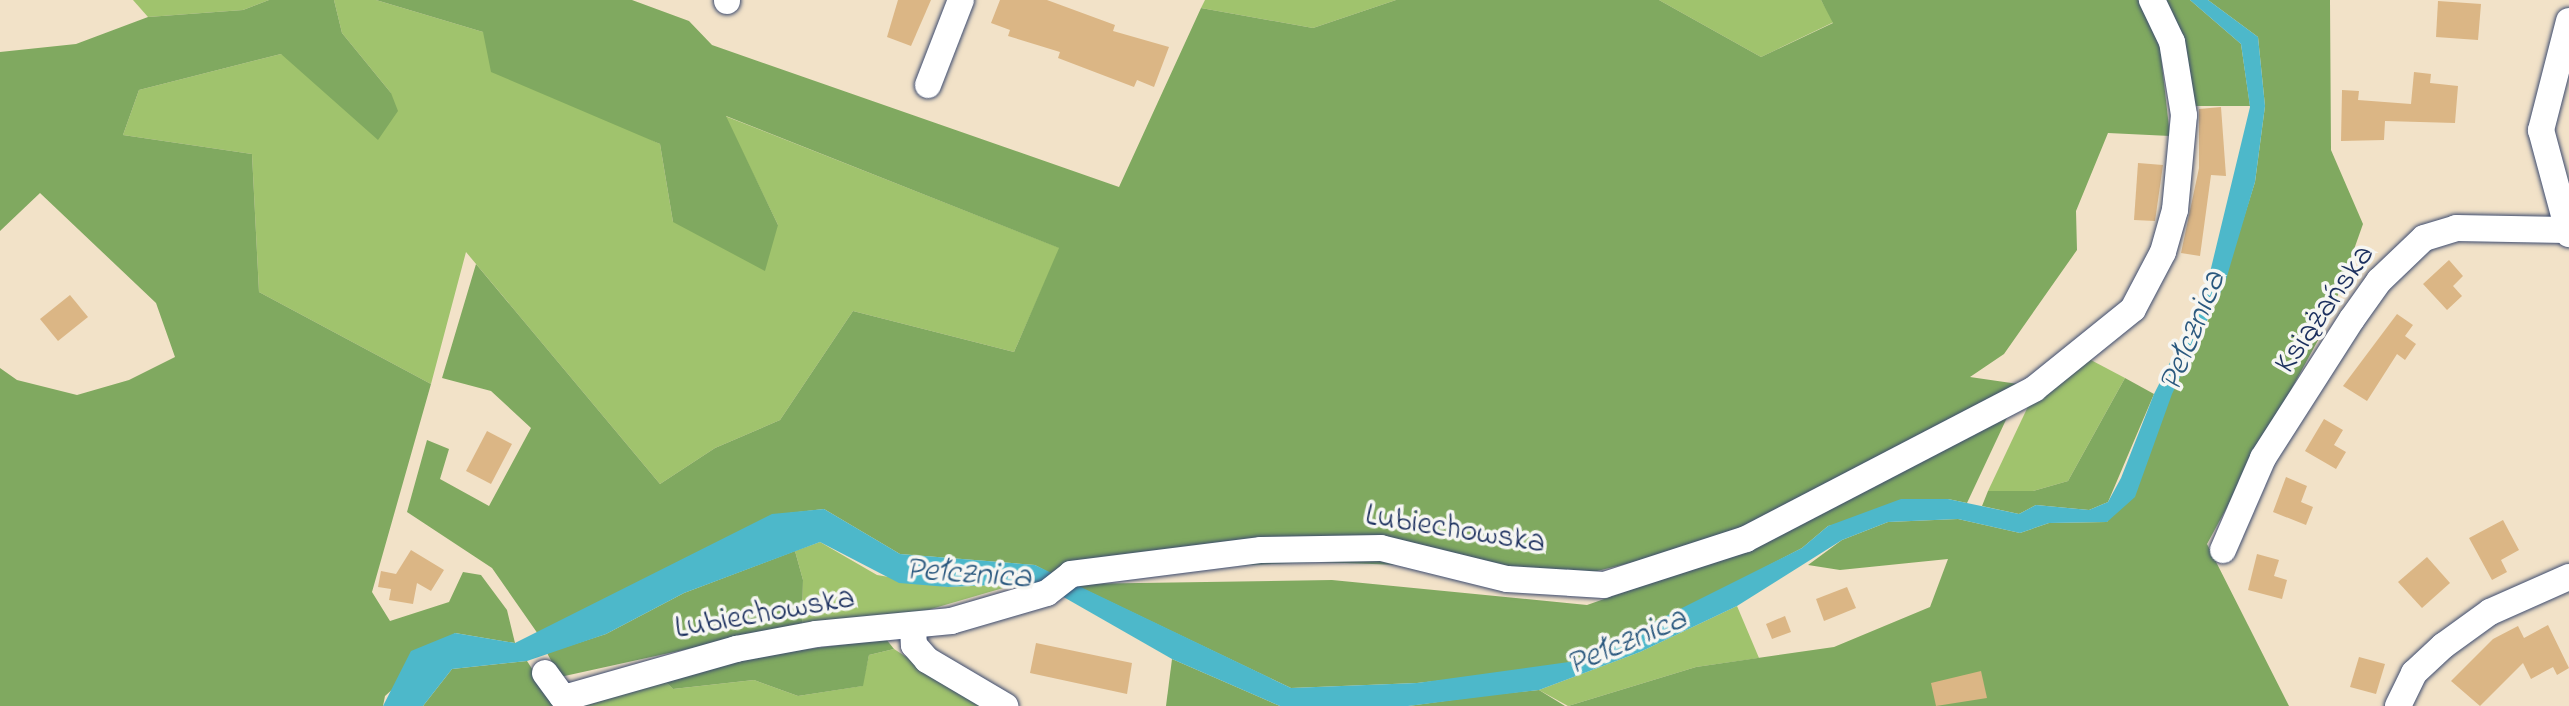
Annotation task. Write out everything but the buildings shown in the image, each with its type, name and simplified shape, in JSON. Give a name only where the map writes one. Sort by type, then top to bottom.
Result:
[{"type":"street","points":[[928,85],[961,0]]},
{"type":"street","name":"Lubiechowska","points":[[545,673],[562,696],[571,696],[736,649],[816,634],[913,628],[1038,596],[1071,574],[1323,547],[1422,554],[1507,579],[1604,585],[1746,539],[2034,389],[2133,309],[2163,252],[2175,210],[2184,115],[2172,42],[2152,0]]},
{"type":"street","name":"Książańska","points":[[2223,550],[2263,458],[2352,319],[2379,281],[2424,238],[2456,228],[2567,232],[2541,130],[2569,21]]},
{"type":"street","points":[[2398,706],[2414,673],[2443,646],[2490,612],[2569,577]]},
{"type":"street","points":[[913,628],[914,645],[927,660],[1005,706]]},
{"type":"green space","points":[[133,0],[269,0],[243,10],[148,17]]},
{"type":"green space","points":[[269,0],[334,0],[342,33],[391,93],[398,111],[378,140],[281,54],[139,90],[123,135],[252,154],[259,292],[431,384],[372,592],[390,621],[449,602],[463,572],[481,575],[507,610],[515,643],[455,633],[385,696],[383,706],[0,706],[0,368],[17,380],[77,395],[129,380],[175,357],[156,303],[40,193],[0,231],[0,52],[76,44],[148,17],[243,10]]},
{"type":"green space","points":[[334,0],[376,0],[483,32],[596,113],[660,144],[673,222],[778,225],[725,116],[1060,248],[1014,352],[853,311],[780,420],[715,448],[660,484],[466,252],[431,384],[259,292],[252,154],[123,135],[139,90],[281,54],[391,93],[342,33]]},
{"type":"green space","points":[[376,0],[632,0],[689,21],[712,45],[1119,187],[1201,8],[1313,28],[1396,0],[1659,0],[1761,57],[1833,23],[1821,0],[2140,0],[2160,47],[2170,136],[2108,133],[2076,211],[2077,250],[2004,354],[1970,377],[2025,385],[1738,531],[1679,551],[1593,572],[1316,562],[1052,574],[1035,565],[900,554],[824,509],[772,515],[538,634],[492,568],[407,512],[427,440],[449,449],[440,479],[489,506],[531,428],[491,391],[442,378],[476,264],[660,484],[715,448],[780,420],[853,311],[1014,352],[1059,248],[726,116],[778,225],[765,271],[673,222],[660,144],[491,72],[483,32]]},
{"type":"green space","points":[[1205,0],[1396,0],[1313,28],[1201,8]]},
{"type":"green space","points":[[1659,0],[1821,0],[1834,22],[1761,57]]},
{"type":"green space","points":[[2165,0],[2190,0],[2241,44],[2250,106],[2192,106],[2184,37]]},
{"type":"green space","points":[[2208,0],[2330,0],[2331,150],[2363,224],[2329,320],[2207,544],[2289,706],[1568,706],[1696,667],[1834,647],[1930,607],[1948,559],[1840,570],[1808,565],[1842,540],[1888,522],[1958,519],[2020,533],[2049,523],[2107,522],[2218,300],[2255,182],[2265,106],[2258,37]]},
{"type":"green space","points":[[2089,359],[2125,378],[2068,481],[2033,491],[1988,491],[2032,398]]},
{"type":"green space","points":[[2125,378],[2154,394],[2108,502],[2089,510],[2036,505],[2019,514],[1982,506],[1988,491],[2033,491],[2068,481]]},
{"type":"green space","points":[[2012,407],[1967,503],[1948,499],[1828,526],[1802,548],[1646,629],[1576,661],[1529,671],[1417,683],[1291,688],[1073,584],[1332,580],[1587,605],[1747,549]]},
{"type":"green space","points":[[820,542],[877,575],[948,587],[1017,584],[890,621],[802,624],[803,580],[795,551]]},
{"type":"green space","points":[[795,551],[803,580],[802,624],[560,677],[547,653],[606,634],[684,593]]},
{"type":"green space","points":[[1737,606],[1759,658],[1696,667],[1568,706],[1539,690],[1640,652]]},
{"type":"green space","points":[[886,639],[894,649],[869,655],[863,686],[798,696],[754,680],[673,689],[662,678],[738,658]]},
{"type":"green space","points":[[894,649],[982,706],[567,706],[662,678],[673,689],[754,680],[798,696],[862,686],[869,655]]},
{"type":"green space","points":[[1172,659],[1280,706],[1166,706]]},
{"type":"green space","points":[[527,661],[556,706],[423,706],[452,669]]},
{"type":"green space","points":[[1539,690],[1565,706],[1408,706],[1489,695]]},
{"type":"water","name":"Pełcznica","points":[[2190,0],[2208,0],[2258,37],[2265,106],[2255,182],[2225,283],[2172,394],[2135,497],[2107,522],[2049,523],[2020,533],[1958,519],[1888,522],[1842,540],[1737,606],[1640,652],[1539,690],[1408,706],[1280,706],[1172,659],[1060,595],[1017,584],[948,587],[899,583],[820,542],[684,593],[606,634],[527,661],[452,669],[423,706],[383,706],[411,651],[455,633],[515,643],[772,514],[824,509],[900,554],[1035,565],[1291,688],[1417,683],[1576,661],[1802,548],[1828,526],[1901,499],[1948,499],[2019,514],[2036,505],[2089,510],[2108,502],[2121,478],[2154,394],[2205,293],[2250,107],[2241,44]]}]
